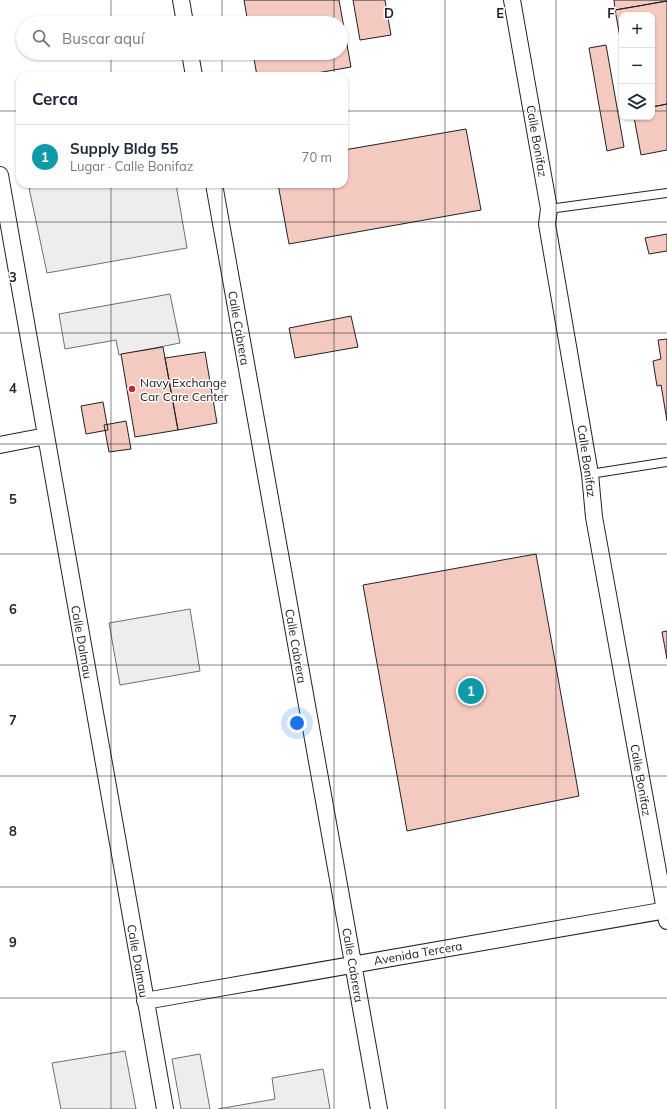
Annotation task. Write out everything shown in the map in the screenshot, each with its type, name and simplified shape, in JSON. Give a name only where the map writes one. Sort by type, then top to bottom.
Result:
[{"type":"street","points":[[181,0],[184,16]]},
{"type":"street","name":"Calle Bonifaz","points":[[512,0],[549,209],[547,224],[590,474],[594,517],[666,914]]},
{"type":"street","points":[[191,60],[193,72]]},
{"type":"street","name":"Calle Dalmau","points":[[0,175],[165,1109]]},
{"type":"street","name":"Calle Cabrera","points":[[215,188],[378,1109]]},
{"type":"street","points":[[0,445],[46,436]]},
{"type":"street","name":"Avenida Tercera","points":[[145,1001],[353,965],[666,914]]},
{"type":"lane","points":[[549,209],[667,193]]},
{"type":"lane","points":[[590,474],[667,462]]},
{"type":"shaded area","points":[[29,188],[177,188],[187,248],[47,273]]},
{"type":"shaded area","points":[[170,294],[180,343],[119,355],[116,340],[65,349],[59,314]]},
{"type":"shaded area","points":[[190,609],[200,671],[120,685],[109,623]]},
{"type":"shaded area","points":[[125,1051],[136,1109],[61,1109],[52,1063]]},
{"type":"shaded area","points":[[200,1054],[210,1109],[181,1109],[172,1059]]},
{"type":"shaded area","points":[[323,1069],[330,1109],[218,1109],[275,1099],[272,1078]]},
{"type":"building","points":[[244,0],[339,0],[342,16],[247,16]]},
{"type":"building","points":[[353,0],[385,0],[391,35],[360,40]]},
{"type":"building","points":[[614,0],[667,0],[667,1],[615,10]]},
{"type":"building","points":[[667,1],[667,104],[655,106],[655,12],[619,12],[619,32],[615,10]]},
{"type":"building","points":[[606,45],[624,147],[607,151],[589,48]]},
{"type":"building","points":[[348,50],[351,67],[323,72],[256,72],[254,60],[348,60]]},
{"type":"building","points":[[667,104],[667,150],[641,155],[635,120],[655,120],[655,106]]},
{"type":"building","points":[[466,129],[481,210],[289,244],[279,188],[348,188],[348,149]]},
{"type":"building","points":[[667,234],[667,251],[649,254],[645,238]]},
{"type":"building","points":[[351,316],[358,347],[295,358],[289,328]]},
{"type":"building","points":[[667,339],[667,421],[661,385],[657,386],[653,361],[661,359],[658,340]]},
{"type":"building","points":[[163,347],[178,430],[135,437],[121,354]]},
{"type":"building","points":[[205,352],[217,423],[178,430],[165,358]]},
{"type":"building","points":[[103,402],[108,430],[86,434],[81,406]]},
{"type":"building","points":[[126,421],[131,449],[109,452],[104,425]]},
{"type":"building","points":[[536,554],[579,796],[407,831],[363,585]]},
{"type":"building","points":[[667,631],[667,659],[662,632]]},
{"type":"place","name":"Navy Exchange Car Care Center","points":[[132,389]]},
{"type":"place","name":"Supply Bldg 55","points":[[471,691]]}]
